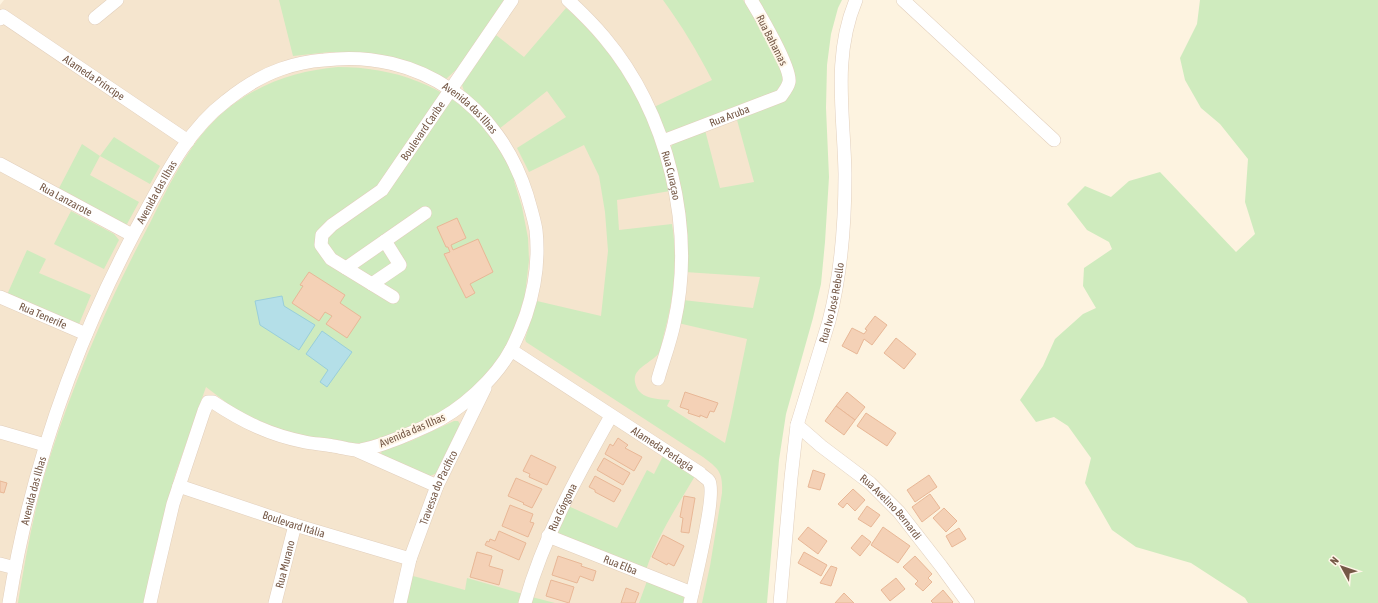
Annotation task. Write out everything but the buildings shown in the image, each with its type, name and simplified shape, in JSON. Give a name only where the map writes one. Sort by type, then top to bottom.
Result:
[{"type":"street","points":[[95,18],[117,0]]},
{"type":"street","name":"Boulevard Caribe","points":[[346,268],[331,259],[321,245],[322,235],[332,225],[382,190],[512,0]]},
{"type":"street","name":"Rua Curaçao","points":[[568,0],[605,38],[625,66],[645,99],[663,141],[675,187],[682,244],[679,290],[674,323],[658,380]]},
{"type":"street","name":"Rua Bahamas","points":[[751,0],[787,69],[789,82]]},
{"type":"street","name":"Rua Ivo José Rebello","points":[[780,603],[797,425],[829,322],[836,288],[845,197],[841,56],[847,25],[856,0]]},
{"type":"street","points":[[903,0],[1054,140]]},
{"type":"street","name":"Alameda Príncipe","points":[[0,19],[3,16],[188,141]]},
{"type":"street","name":"Avenida das Ilhas","points":[[9,603],[15,568],[45,445],[86,334],[132,235],[161,183],[188,141],[207,117],[233,96],[271,73],[282,68],[319,60],[347,58],[385,61],[423,74],[452,89],[473,108],[497,135],[522,179],[532,211],[536,230],[535,275],[529,304],[511,350],[491,378],[466,402],[437,422],[393,440],[358,451],[310,444],[284,437],[250,424],[213,402],[208,402],[179,486],[150,603]]},
{"type":"street","name":"Rua Aruba","points":[[663,141],[781,96],[789,82]]},
{"type":"street","name":"Rua Lanzarote","points":[[0,164],[132,235]]},
{"type":"street","points":[[393,297],[346,268],[425,213]]},
{"type":"street","points":[[372,284],[400,265],[385,241]]},
{"type":"street","name":"Rua Tenerife","points":[[0,297],[86,334]]},
{"type":"street","name":"Alameda Perlagia","points":[[511,350],[700,473],[709,481],[712,491],[691,598]]},
{"type":"street","name":"Travessa do Pacífico","points":[[400,603],[410,559],[437,486],[491,378]]},
{"type":"street","name":"Rua Górgona","points":[[525,603],[538,560],[548,536],[575,480],[611,416]]},
{"type":"street","name":"Rua Avelino Bernardi","points":[[797,425],[821,446],[870,483],[899,512],[968,603]]},
{"type":"street","points":[[0,432],[45,445]]},
{"type":"street","points":[[358,451],[437,486]]},
{"type":"street","name":"Boulevard Itália","points":[[179,486],[295,525],[410,559]]},
{"type":"street","name":"Rua Murano","points":[[275,603],[295,525]]},
{"type":"street","name":"Rua Elba","points":[[548,536],[691,598]]},
{"type":"street","points":[[0,564],[15,568]]},
{"type":"shaded area","points":[[4,0],[828,0],[714,603],[0,603],[0,5]]},
{"type":"green space","points":[[279,0],[504,0],[458,68],[446,79],[357,53],[330,52],[293,56]]},
{"type":"green space","points":[[663,0],[743,0],[759,24],[781,69],[783,78],[782,83],[776,92],[669,133],[664,131],[654,107],[712,80],[677,19]]},
{"type":"green space","points":[[756,0],[842,0],[838,8],[831,34],[827,65],[826,108],[829,177],[825,242],[821,284],[786,414],[779,460],[767,603],[702,603],[710,566],[722,493],[722,480],[719,472],[703,457],[526,342],[525,339],[537,301],[601,316],[608,251],[605,212],[599,176],[584,145],[529,172],[517,148],[566,117],[547,91],[499,129],[482,108],[464,91],[462,85],[496,35],[524,57],[566,8],[594,35],[618,66],[638,99],[646,117],[658,149],[670,191],[617,200],[619,230],[672,224],[675,251],[673,291],[660,351],[654,358],[640,368],[635,377],[635,382],[637,388],[644,395],[648,397],[670,400],[667,406],[725,443],[747,339],[678,323],[683,300],[753,308],[760,277],[685,272],[670,150],[679,139],[705,130],[720,188],[754,182],[737,120],[781,101],[790,93]]},
{"type":"green space","points":[[1200,0],[1378,0],[1378,603],[1248,603],[1245,598],[1191,563],[1136,547],[1112,530],[1085,483],[1091,458],[1068,426],[1054,417],[1036,422],[1020,400],[1043,366],[1055,339],[1083,314],[1096,308],[1083,286],[1084,268],[1112,249],[1109,242],[1087,230],[1067,204],[1085,186],[1111,197],[1129,181],[1160,172],[1236,252],[1255,234],[1245,202],[1248,159],[1220,124],[1201,108],[1185,80],[1180,58],[1197,24]]},
{"type":"green space","points":[[338,67],[379,70],[398,75],[435,89],[452,99],[483,126],[493,138],[516,178],[514,181],[522,207],[528,238],[529,260],[525,295],[515,328],[499,359],[475,387],[447,410],[397,433],[363,443],[348,444],[289,435],[240,413],[206,387],[175,475],[153,558],[145,603],[18,603],[35,511],[50,457],[71,396],[108,307],[180,166],[197,141],[217,118],[244,97],[273,82],[289,76]]},
{"type":"green space","points":[[114,137],[160,166],[150,184],[100,156]]},
{"type":"green space","points":[[82,144],[100,156],[90,175],[139,202],[127,224],[122,226],[57,192]]},
{"type":"green space","points":[[71,211],[114,234],[119,240],[104,269],[54,244]]},
{"type":"green space","points":[[27,250],[46,259],[39,273],[91,295],[79,324],[75,326],[6,297]]},
{"type":"green space","points":[[454,421],[458,421],[460,424],[443,463],[436,473],[431,476],[427,476],[382,456],[381,453],[383,450],[411,441]]},
{"type":"green space","points":[[663,456],[695,476],[674,510],[646,570],[558,534],[555,530],[566,505],[617,528],[647,470],[654,474]]},
{"type":"green space","points":[[413,576],[465,590],[467,578],[523,594],[520,603],[404,603]]},
{"type":"green space","points":[[647,581],[681,595],[686,599],[686,603],[639,603]]},
{"type":"green space","points":[[532,597],[555,603],[531,603]]},
{"type":"water","points":[[282,296],[284,306],[315,325],[299,350],[260,325],[255,301]]},
{"type":"water","points":[[322,331],[352,352],[327,387],[320,382],[328,370],[306,354]]}]
